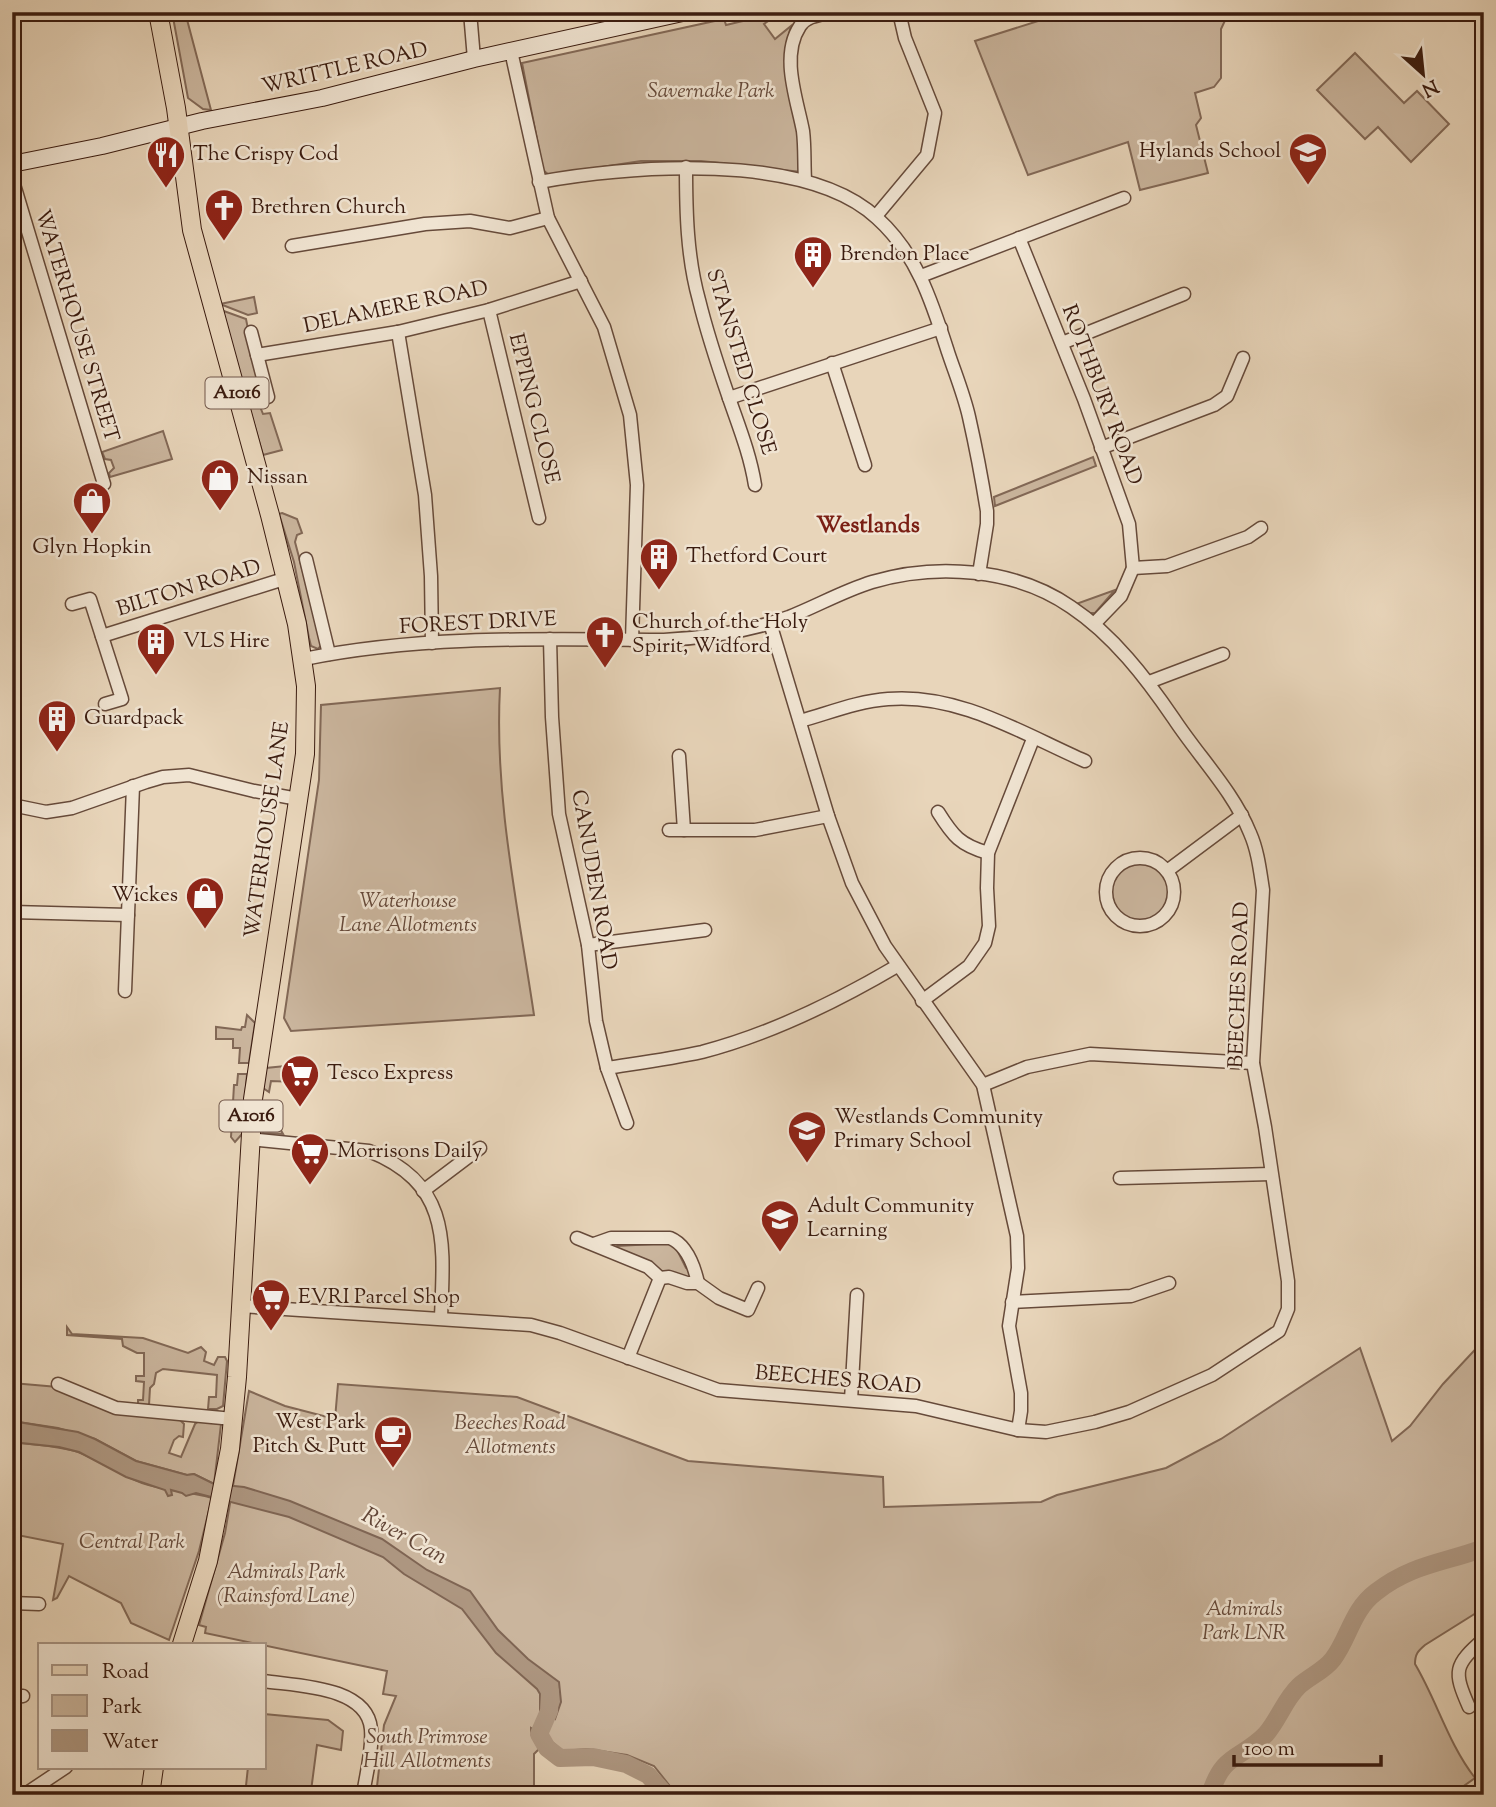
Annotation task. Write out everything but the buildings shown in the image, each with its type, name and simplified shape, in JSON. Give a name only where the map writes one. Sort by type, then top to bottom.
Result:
[{"type":"main road","name":"A1016","points":[[158,12],[179,126]]},
{"type":"main road","name":"WATERHOUSE LANE","points":[[179,126],[191,230],[287,578],[303,659],[307,713],[305,754],[259,1050],[249,1139],[233,1419],[217,1522],[182,1643]]},
{"type":"main road","points":[[150,1795],[153,1769]]},
{"type":"street","points":[[470,12],[474,59]]},
{"type":"street","name":"WRITTLE ROAD","points":[[12,164],[102,146],[179,126],[335,96],[474,59],[687,12]]},
{"type":"street","points":[[805,180],[803,135],[791,75],[792,45],[801,24],[812,16],[834,12]]},
{"type":"street","points":[[876,216],[927,155],[934,113],[905,38],[899,12]]},
{"type":"street","points":[[511,51],[539,182],[551,223],[604,327],[630,415],[637,485],[632,640]]},
{"type":"street","points":[[539,182],[605,172],[686,167],[805,180],[836,192],[876,216],[908,252],[921,276],[969,415],[987,524],[979,573]]},
{"type":"street","name":"STANSTED CLOSE","points":[[686,167],[686,204],[692,271],[698,300],[751,459],[755,485]]},
{"type":"street","name":"WATERHOUSE STREET","points":[[12,178],[104,484]]},
{"type":"street","points":[[921,276],[1125,198]]},
{"type":"street","points":[[292,246],[425,224],[470,221],[510,228],[551,223]]},
{"type":"street","name":"ROTHBURY ROAD","points":[[1019,238],[1062,343],[1129,524],[1133,568]]},
{"type":"street","name":"DELAMERE ROAD","points":[[257,355],[398,332],[489,310],[581,281]]},
{"type":"street","points":[[1062,343],[1184,294]]},
{"type":"street","name":"EPPING CLOSE","points":[[489,310],[539,517]]},
{"type":"street","points":[[729,398],[941,328]]},
{"type":"street","points":[[251,332],[268,397]]},
{"type":"street","points":[[398,332],[425,495],[431,576],[432,643]]},
{"type":"street","points":[[1101,447],[1227,396],[1242,358]]},
{"type":"street","points":[[832,363],[865,465]]},
{"type":"street","points":[[1094,624],[1121,596],[1133,568],[1167,566],[1248,537],[1261,528]]},
{"type":"street","points":[[306,559],[329,654]]},
{"type":"street","name":"FOREST DRIVE","points":[[303,659],[432,643],[692,638],[770,623],[857,587],[891,577],[932,572],[979,573],[1032,587],[1069,605],[1094,624],[1149,682]]},
{"type":"street","name":"BILTON ROAD","points":[[102,636],[287,578]]},
{"type":"street","name":"BILTON ROAD","points":[[72,604],[90,599],[122,699],[105,704]]},
{"type":"street","points":[[770,623],[828,816],[852,883],[897,966],[983,1085],[1017,1236],[1018,1268],[1009,1326],[1021,1393],[1018,1430]]},
{"type":"street","name":"CANUDEN ROAD","points":[[550,639],[559,814],[588,945],[596,1021],[607,1068],[627,1123]]},
{"type":"street","points":[[1149,682],[1223,654]]},
{"type":"street","name":"BEECHES ROAD","points":[[240,1306],[531,1325],[718,1390],[932,1408],[1018,1430],[1046,1432],[1129,1412],[1212,1375],[1279,1331],[1288,1309],[1287,1281],[1253,1063],[1263,890],[1256,852],[1242,815],[1149,682]]},
{"type":"street","points":[[800,721],[867,702],[927,699],[966,709],[1085,761]]},
{"type":"street","points":[[922,1001],[969,966],[985,943],[989,926],[988,853],[1033,739]]},
{"type":"street","points":[[679,756],[684,830]]},
{"type":"street","points":[[12,805],[46,812],[72,808],[163,777],[189,775],[298,799]]},
{"type":"street","points":[[125,991],[132,786]]},
{"type":"street","points":[[938,812],[953,834],[968,847],[988,853]]},
{"type":"street","points":[[1167,871],[1242,815]]},
{"type":"street","points":[[669,830],[755,830],[828,816]]},
{"type":"street","points":[[953,834],[958,820]]},
{"type":"street","points":[[1138,858],[1149,859],[1167,871],[1174,892],[1172,904],[1158,921],[1136,926],[1125,922],[1109,906],[1106,896],[1111,874],[1118,866],[1138,858]]},
{"type":"street","points":[[12,912],[128,915]]},
{"type":"street","points":[[588,945],[705,930]]},
{"type":"street","points":[[607,1068],[684,1056],[758,1034],[834,1001],[897,966]]},
{"type":"street","points":[[983,1085],[1027,1067],[1090,1054],[1253,1063]]},
{"type":"street","points":[[249,1139],[369,1151],[401,1168],[423,1191],[438,1218],[443,1244],[440,1317]]},
{"type":"street","points":[[423,1191],[480,1149]]},
{"type":"street","points":[[1120,1178],[1271,1174]]},
{"type":"street","points":[[577,1238],[648,1267],[660,1279]]},
{"type":"street","points":[[594,1244],[611,1238],[670,1238],[684,1248],[698,1283]]},
{"type":"street","points":[[660,1279],[669,1277],[687,1283],[698,1283],[719,1298],[748,1310],[758,1289]]},
{"type":"street","points":[[628,1358],[660,1279]]},
{"type":"street","points":[[1013,1302],[1130,1296],[1169,1283]]},
{"type":"street","points":[[851,1400],[857,1295]]},
{"type":"street","points":[[58,1384],[116,1408],[233,1419]]},
{"type":"street","points":[[12,1603],[39,1604]]},
{"type":"street","points":[[1469,1707],[1458,1673],[1463,1657],[1484,1639]]},
{"type":"street","points":[[266,1681],[338,1693],[362,1707],[372,1734],[363,1795]]},
{"type":"street","points":[[24,1795],[63,1769]]},
{"type":"green space","points":[[172,12],[185,12],[211,110],[203,109],[188,98]]},
{"type":"green space","name":"Savernake Park","points":[[781,12],[764,24],[775,39],[791,26],[785,50],[800,136],[802,172],[701,161],[641,161],[549,175],[543,170],[522,63],[724,19],[726,25]]},
{"type":"green space","points":[[1054,12],[1229,12],[1221,29],[1221,78],[1214,87],[1195,93],[1201,118],[1196,125],[1208,173],[1140,190],[1128,142],[1028,175],[975,41],[1054,16]]},
{"type":"green space","points":[[1355,53],[1404,103],[1417,91],[1449,124],[1411,162],[1378,127],[1365,139],[1317,90]]},
{"type":"green space","points":[[254,297],[257,313],[248,315],[220,304]]},
{"type":"green space","points":[[221,310],[246,319],[248,329],[245,331],[263,398],[259,404],[263,414],[270,413],[282,450],[263,455]]},
{"type":"green space","points":[[163,431],[172,459],[110,477],[109,473],[114,468],[111,460],[105,459],[102,452]]},
{"type":"green space","points":[[1093,457],[1096,466],[995,506],[994,497]]},
{"type":"green space","points":[[279,514],[297,519],[302,533],[297,535],[295,542],[322,644],[318,649],[311,646],[294,562]]},
{"type":"green space","points":[[1115,590],[1095,613],[1089,613],[1076,604]]},
{"type":"green space","name":"Waterhouse Lane Allotments","points":[[500,688],[499,729],[504,811],[534,1015],[291,1031],[284,1018],[319,780],[321,705]]},
{"type":"green space","points":[[1134,863],[1146,863],[1161,871],[1169,886],[1169,898],[1161,913],[1146,921],[1134,921],[1119,913],[1111,898],[1111,886],[1119,871]]},
{"type":"green space","points":[[247,1015],[255,1023],[249,1063],[239,1063],[240,1048],[233,1048],[233,1039],[216,1039],[216,1027],[241,1030],[245,1027]]},
{"type":"green space","points":[[295,1065],[295,1082],[271,1081],[269,1092],[263,1088],[266,1068]]},
{"type":"green space","points":[[238,1074],[247,1074],[242,1134],[235,1142],[231,1137],[234,1085],[237,1085]]},
{"type":"green space","points":[[267,1105],[283,1134],[264,1133],[259,1130],[260,1106]]},
{"type":"green space","points":[[661,1240],[679,1248],[678,1252],[686,1268],[690,1269],[690,1277],[682,1278],[661,1272],[610,1247],[614,1241],[618,1246],[653,1244]]},
{"type":"green space","points":[[67,1327],[72,1334],[143,1338],[188,1353],[201,1347],[206,1352],[204,1361],[214,1365],[218,1357],[225,1357],[227,1361],[223,1406],[208,1409],[209,1397],[216,1397],[217,1375],[163,1369],[156,1373],[154,1384],[150,1388],[149,1405],[138,1404],[138,1400],[143,1400],[144,1382],[136,1381],[136,1376],[144,1376],[144,1353],[137,1353],[123,1346],[122,1339],[67,1335]]},
{"type":"green space","points":[[1484,1340],[1484,1608],[1425,1645],[1417,1653],[1415,1661],[1450,1736],[1475,1778],[1451,1795],[677,1795],[654,1766],[627,1755],[588,1749],[562,1751],[531,1728],[531,1734],[539,1749],[534,1754],[534,1795],[376,1795],[384,1725],[396,1696],[383,1694],[387,1671],[266,1646],[266,1643],[253,1643],[205,1633],[206,1627],[199,1625],[225,1533],[249,1391],[285,1406],[335,1419],[338,1384],[517,1397],[688,1461],[883,1477],[884,1507],[1041,1502],[1057,1495],[1166,1468],[1221,1439],[1360,1348],[1392,1441],[1410,1426],[1443,1384]]},
{"type":"green space","name":"Central Park","points":[[12,1383],[58,1387],[179,1419],[184,1424],[183,1437],[179,1436],[174,1440],[169,1453],[181,1457],[195,1424],[199,1421],[221,1424],[214,1484],[194,1474],[187,1475],[136,1461],[95,1439],[58,1428],[12,1421]]},
{"type":"green space","name":"Central Park","points":[[12,1442],[70,1450],[86,1455],[142,1483],[212,1498],[199,1551],[169,1640],[131,1623],[121,1603],[69,1576],[57,1598],[53,1600],[63,1544],[12,1534]]},
{"type":"green space","points":[[266,1714],[328,1720],[343,1731],[341,1750],[317,1745],[311,1791],[335,1795],[245,1795],[248,1769],[266,1769]]},
{"type":"water","points":[[12,1421],[78,1432],[136,1461],[187,1475],[194,1474],[214,1484],[244,1487],[290,1501],[382,1539],[427,1570],[470,1591],[498,1630],[528,1659],[559,1682],[561,1702],[555,1719],[540,1711],[540,1694],[537,1689],[496,1653],[462,1609],[404,1574],[383,1557],[289,1517],[196,1493],[186,1496],[171,1490],[172,1495],[168,1496],[165,1490],[126,1477],[79,1452],[12,1442]]},
{"type":"waterway","name":"River Can","points":[[1210,1795],[1215,1781],[1227,1764],[1266,1734],[1294,1691],[1333,1659],[1368,1599],[1402,1575],[1484,1548]]},
{"type":"waterway","name":"River Can","points":[[550,1692],[549,1711],[539,1734],[547,1748],[560,1758],[593,1757],[626,1764],[648,1775],[666,1795]]},
{"type":"place","name":"Hylands School","points":[[1308,186]]},
{"type":"place","name":"The Crispy Cod","points":[[166,189]]},
{"type":"place","name":"Brethren Church","points":[[224,242]]},
{"type":"place","name":"Brendon Place","points":[[813,289]]},
{"type":"place","name":"Nissan","points":[[220,512]]},
{"type":"place","name":"Glyn Hopkin","points":[[92,535]]},
{"type":"place","name":"Thetford Court","points":[[659,591]]},
{"type":"place","name":"Church of the Holy Spirit, Widford","points":[[605,669]]},
{"type":"place","name":"VLS Hire","points":[[156,676]]},
{"type":"place","name":"Guardpack","points":[[57,753]]},
{"type":"place","name":"Wickes","points":[[205,930]]},
{"type":"place","name":"Tesco Express","points":[[300,1108]]},
{"type":"place","name":"Westlands Community Primary School","points":[[807,1164]]},
{"type":"place","name":"Morrisons Daily","points":[[310,1186]]},
{"type":"place","name":"Adult Community Learning","points":[[780,1253]]},
{"type":"place","name":"EVRI Parcel Shop","points":[[271,1332]]},
{"type":"place","name":"West Park Pitch & Putt","points":[[393,1469]]},
{"type":"district","name":"Westlands","points":[[868,526]]},
{"type":"park label","name":"Beeches Road Allotments","points":[[510,1436]]},
{"type":"park label","name":"Admirals Park (Rainsford Lane)","points":[[286,1585]]},
{"type":"park label","name":"Admirals Park LNR","points":[[1244,1622]]},
{"type":"park label","name":"South Primrose Hill Allotments","points":[[427,1750]]}]
